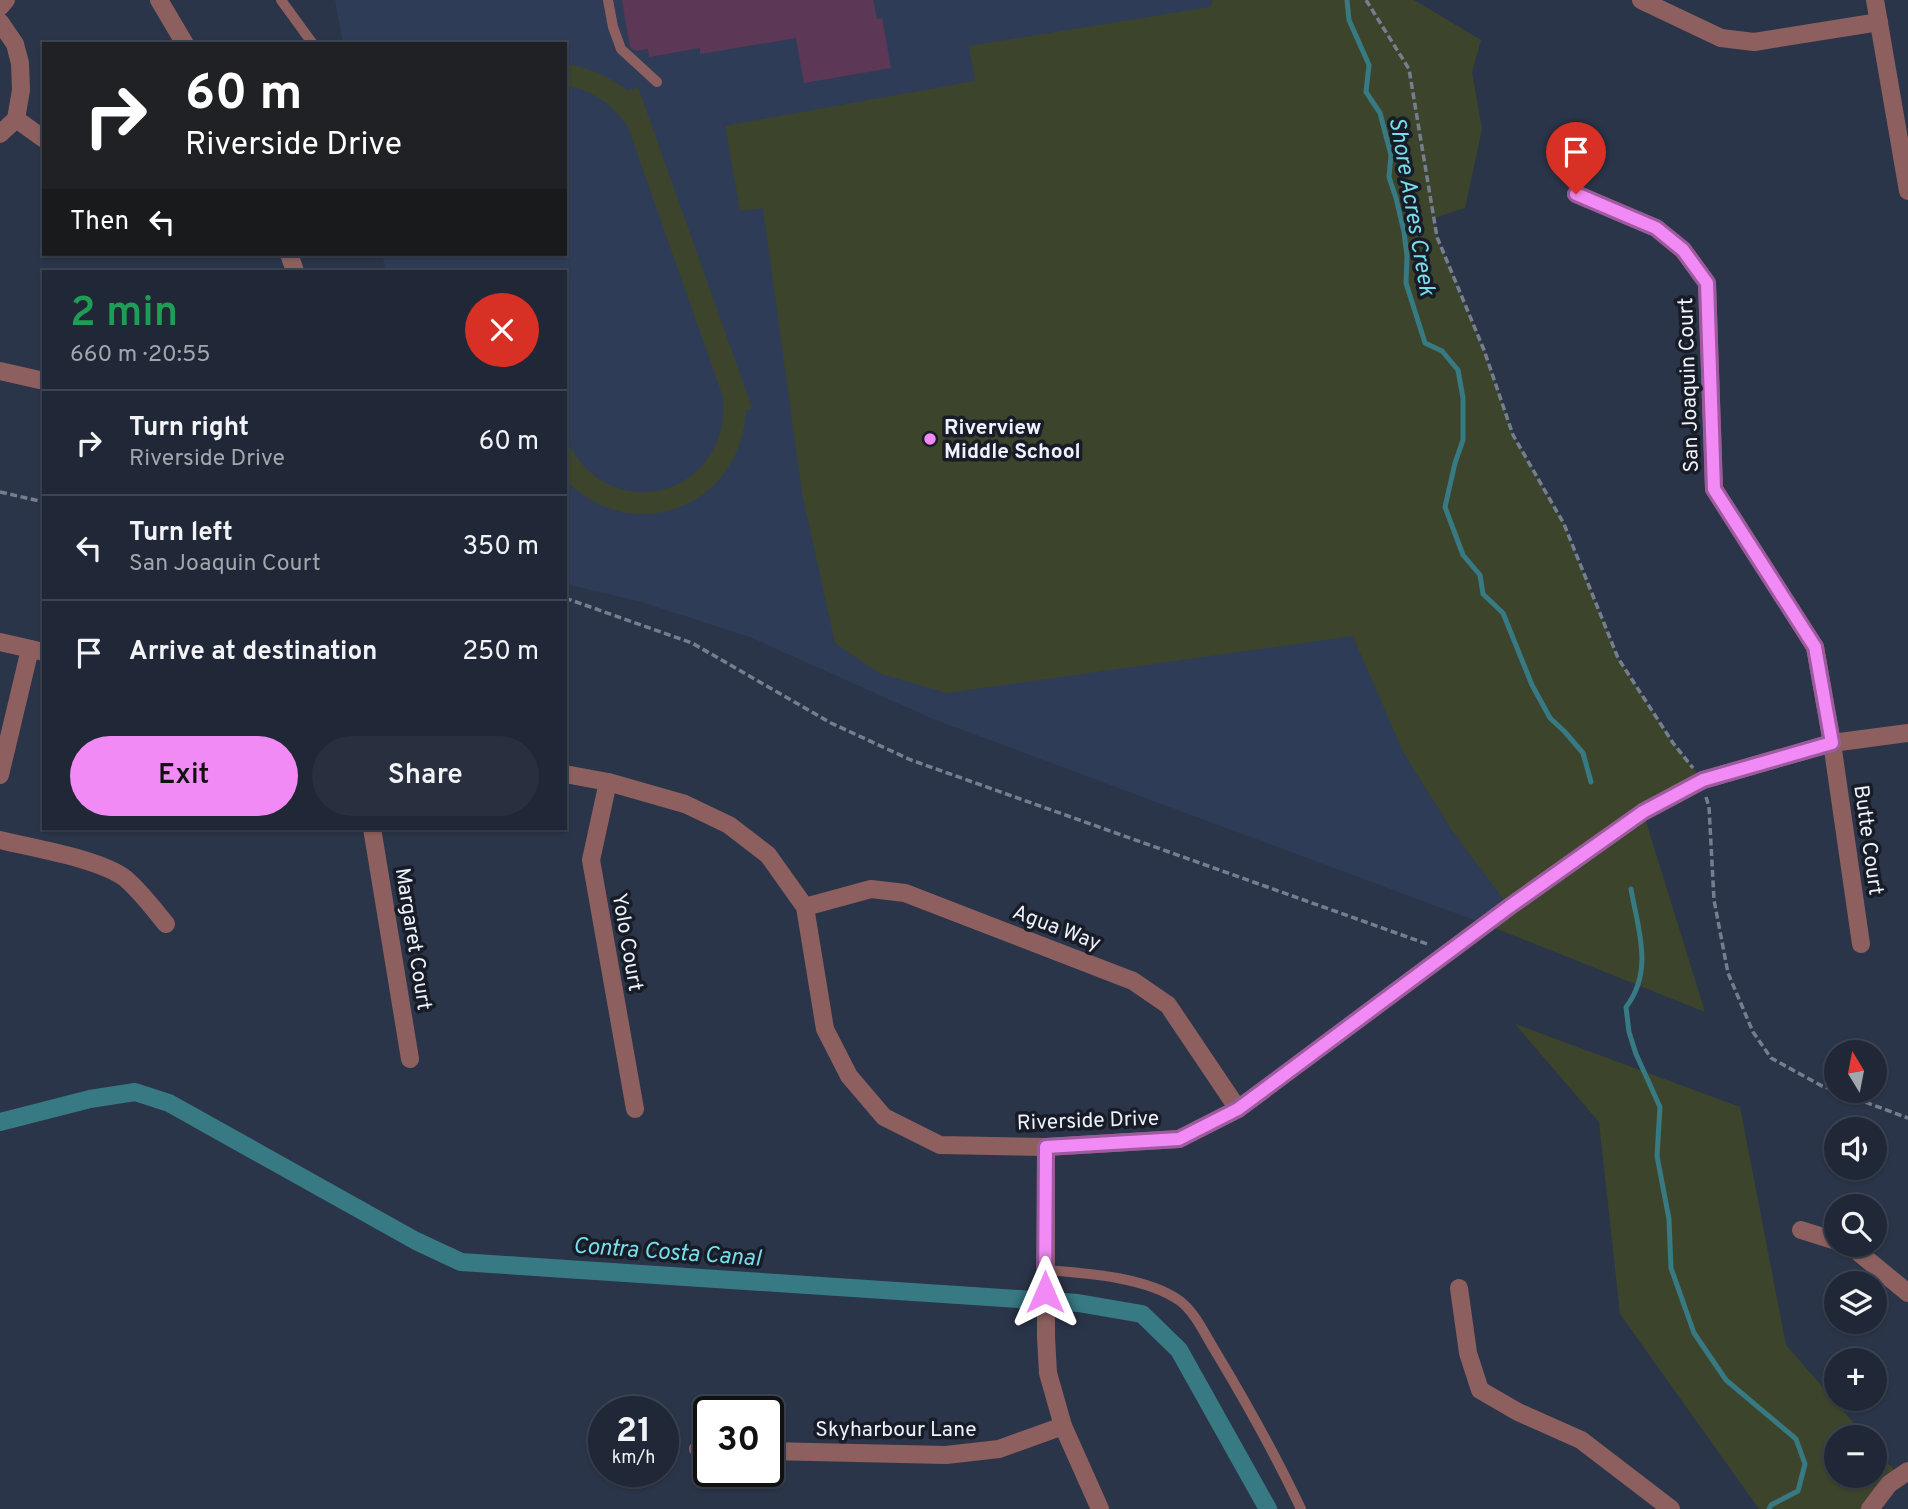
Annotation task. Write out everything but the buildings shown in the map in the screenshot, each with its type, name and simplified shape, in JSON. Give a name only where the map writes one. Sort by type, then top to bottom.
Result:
[{"type":"street","points":[[0,8],[6,0]]},
{"type":"street","points":[[159,0],[185,42]]},
{"type":"street","points":[[1641,0],[1721,38],[1754,42],[1879,22]]},
{"type":"street","points":[[1875,0],[1908,191]]},
{"type":"street","points":[[0,22],[15,44],[20,63],[21,90],[16,119],[0,134]]},
{"type":"street","points":[[16,119],[42,138]]},
{"type":"street","name":"San Joaquin Court","points":[[1576,194],[1656,228],[1683,250],[1707,283],[1714,489],[1815,647],[1832,743]]},
{"type":"street","points":[[0,371],[42,381]]},
{"type":"street","points":[[0,642],[37,650],[0,775]]},
{"type":"street","name":"Riverside Drive","points":[[567,774],[608,782],[685,804],[729,825],[768,855],[804,907],[825,1029],[849,1076],[884,1117],[940,1145],[1046,1147],[1179,1139],[1238,1109],[1449,951],[1643,812],[1703,780],[1832,743],[1908,733]]},
{"type":"street","name":"Butte Court","points":[[1832,743],[1861,944]]},
{"type":"street","name":"Yolo Court","points":[[608,782],[591,860],[635,1110]]},
{"type":"street","name":"Margaret Court","points":[[372,830],[410,1059]]},
{"type":"street","points":[[0,840],[101,866],[123,877],[142,894],[166,924]]},
{"type":"street","name":"Agua Way","points":[[804,907],[871,889],[905,893],[1133,981],[1168,1005],[1238,1109]]},
{"type":"street","points":[[1046,1147],[1048,1373],[1063,1426],[1100,1509]]},
{"type":"street","points":[[1801,1230],[1824,1237]]},
{"type":"street","points":[[1864,1257],[1908,1293]]},
{"type":"street","points":[[1459,1288],[1468,1353],[1480,1390],[1518,1412],[1581,1440],[1671,1509]]},
{"type":"street","name":"Skyharbour Lane","points":[[784,1451],[946,1455],[999,1449],[1063,1426]]},
{"type":"street","points":[[1870,1509],[1889,1484],[1908,1471]]},
{"type":"lane","points":[[281,0],[312,42]]},
{"type":"lane","points":[[608,0],[621,49],[657,82]]},
{"type":"lane","points":[[1045,1269],[1094,1274],[1133,1282],[1155,1288],[1181,1302],[1197,1320],[1239,1391],[1284,1472],[1301,1509]]},
{"type":"path","points":[[1366,0],[1409,69],[1437,237],[1483,350],[1513,435],[1564,524],[1618,658],[1673,743],[1703,780],[1709,807],[1714,900],[1728,973],[1753,1032],[1771,1058],[1822,1086],[1908,1118]]},
{"type":"path","points":[[0,492],[42,502]]},
{"type":"path","points":[[567,599],[692,643],[831,723],[911,760],[1449,951]]},
{"type":"shaded area","name":"Riverview Middle School","points":[[335,0],[1213,0],[1210,7],[1403,752],[1451,829],[1509,907],[1485,924],[933,719],[750,637],[638,601],[567,584],[567,270],[386,270],[382,256],[567,256],[567,42],[343,42]]},
{"type":"green space","points":[[1213,0],[1414,0],[1481,40],[1472,72],[1482,129],[1465,208],[1434,218],[1437,237],[1484,350],[1513,435],[1564,524],[1618,658],[1673,743],[1703,780],[1643,812],[1705,1012],[1485,924],[1509,907],[1451,829],[1403,752],[1353,636],[947,693],[881,674],[835,643],[802,493],[763,208],[740,211],[725,126],[975,81],[969,46],[1210,7]]},
{"type":"green space","points":[[567,64],[598,73],[628,91],[638,87],[752,408],[746,410],[740,444],[725,472],[705,493],[680,507],[651,514],[622,512],[592,501],[567,482],[567,440],[584,466],[608,484],[635,492],[662,490],[687,479],[707,459],[720,432],[723,397],[628,127],[601,99],[567,86]]},
{"type":"green space","points":[[1515,1024],[1740,1107],[1786,1345],[1824,1389],[1824,1411],[1843,1411],[1856,1425],[1824,1425],[1824,1488],[1887,1488],[1887,1462],[1900,1477],[1870,1509],[1759,1509],[1620,1314],[1599,1122]]},
{"type":"waterway","name":"Shore Acres Creek","points":[[1347,0],[1349,20],[1369,65],[1366,92],[1380,113],[1391,155],[1389,177],[1404,232],[1406,283],[1425,343],[1442,351],[1458,370],[1463,398],[1463,440],[1445,507],[1463,555],[1480,575],[1483,594],[1503,613],[1532,685],[1550,718],[1583,753],[1591,782]]},
{"type":"waterway","name":"Shore Acres Creek","points":[[1631,889],[1640,934],[1642,964],[1635,993],[1626,1007],[1629,1032],[1636,1054],[1660,1107],[1657,1156],[1669,1219],[1671,1268],[1694,1333],[1726,1380],[1796,1439],[1805,1464],[1798,1491],[1771,1505],[1769,1509]]},
{"type":"waterway","name":"Contra Costa Canal","points":[[0,1122],[90,1099],[135,1092],[169,1103],[416,1241],[461,1262],[1078,1303],[1142,1314],[1179,1350],[1268,1509]]},
{"type":"place","name":"Riverview Middle School","points":[[930,439]]},
{"type":"route","points":[[1045,1292],[1046,1147],[1179,1139],[1238,1109],[1509,907],[1643,812],[1703,780],[1832,743],[1815,647],[1714,489],[1707,283],[1683,250],[1656,228],[1576,194]]}]
